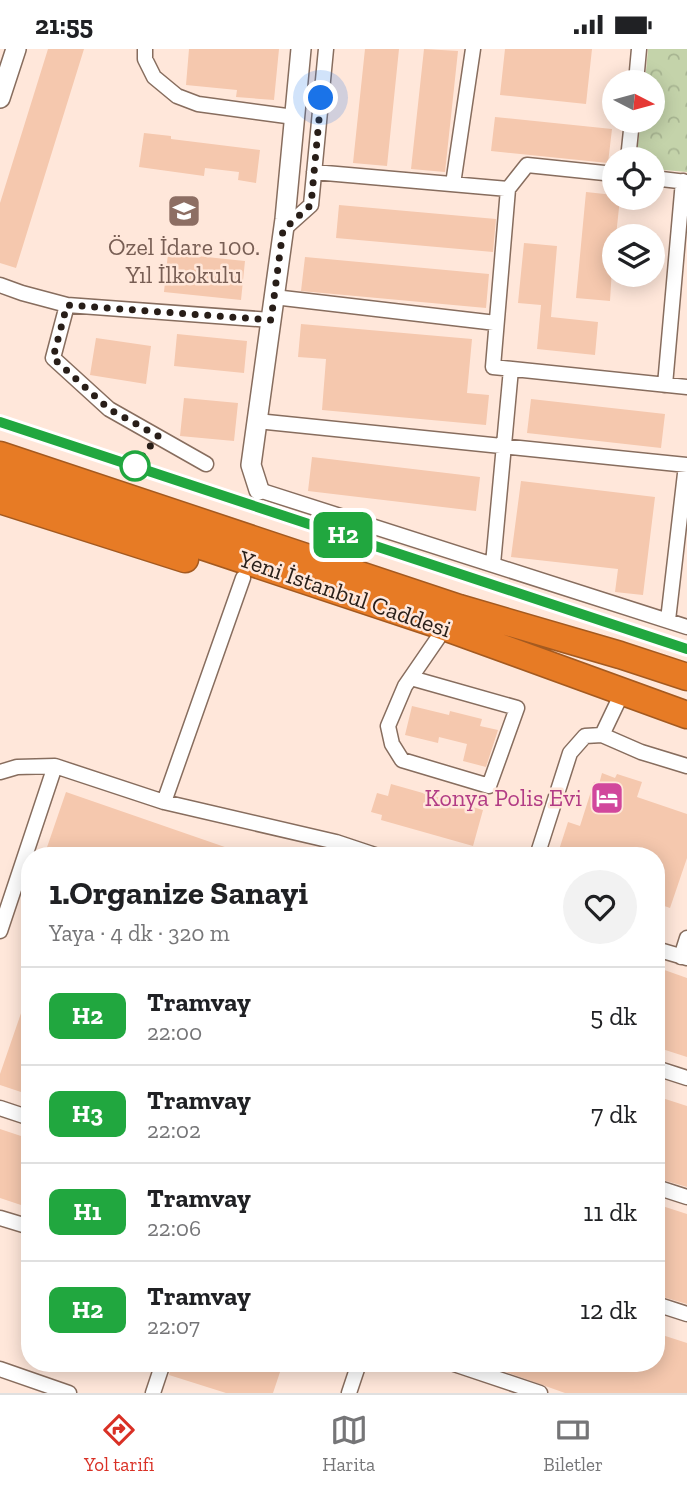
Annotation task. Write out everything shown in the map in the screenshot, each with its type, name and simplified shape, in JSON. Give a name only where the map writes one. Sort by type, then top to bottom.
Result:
[{"type":"highway","points":[[0,436],[480,597],[620,655]]},
{"type":"highway","points":[[0,453],[12,447],[33,447]]},
{"type":"highway","name":"Yeni İstanbul Caddesi","points":[[0,453],[370,601],[687,715]]},
{"type":"highway","name":"Yeni İstanbul Caddesi","points":[[0,479],[459,608],[687,677]]},
{"type":"highway","points":[[4,502],[464,646],[523,655]]},
{"type":"street","points":[[0,98],[16,49]]},
{"type":"street","points":[[145,49],[145,59],[154,77],[177,96],[198,104],[294,117]]},
{"type":"street","points":[[301,49],[283,230],[251,465],[259,489],[687,627]]},
{"type":"street","points":[[283,230],[311,205],[326,49]]},
{"type":"street","points":[[453,184],[473,49]]},
{"type":"street","points":[[637,70],[639,49]]},
{"type":"street","points":[[602,173],[527,165],[508,189],[492,367],[687,387]]},
{"type":"street","points":[[314,172],[508,189]]},
{"type":"street","points":[[665,179],[685,181],[665,385]]},
{"type":"street","points":[[0,285],[67,305],[271,320]]},
{"type":"street","points":[[274,297],[496,323]]},
{"type":"street","points":[[67,305],[53,358],[109,409],[206,464]]},
{"type":"street","points":[[493,564],[511,369]]},
{"type":"street","points":[[257,421],[687,465],[668,620]]},
{"type":"street","points":[[164,802],[243,578]]},
{"type":"street","points":[[411,678],[517,708],[489,786],[402,760],[391,744],[388,726],[411,678],[438,638]]},
{"type":"street","points":[[601,735],[623,691]]},
{"type":"street","points":[[540,847],[570,753],[585,736],[601,735],[641,752],[687,766]]},
{"type":"street","points":[[32,847],[55,766]]},
{"type":"street","points":[[0,772],[17,767],[55,766],[164,802],[326,847]]},
{"type":"street","points":[[0,931],[21,880]]},
{"type":"street","points":[[665,952],[684,958],[687,938]]},
{"type":"street","points":[[665,1071],[687,1078]]},
{"type":"street","points":[[0,1108],[21,1115]]},
{"type":"street","points":[[665,1190],[687,1197]]},
{"type":"street","points":[[0,1217],[21,1224]]},
{"type":"street","points":[[665,1307],[687,1314]]},
{"type":"street","points":[[0,1369],[69,1393]]},
{"type":"street","points":[[153,1393],[160,1372]]},
{"type":"street","points":[[349,1393],[356,1372]]},
{"type":"street","points":[[478,1372],[540,1393]]},
{"type":"green space","points":[[648,49],[687,49],[687,172],[665,170],[665,147],[638,147],[639,133],[665,133],[665,70],[646,70]]},
{"type":"building","points":[[48,49],[84,49],[16,268],[0,263],[0,203]]},
{"type":"building","points":[[189,49],[279,49],[274,100],[236,97],[237,90],[186,85]]},
{"type":"building","points":[[365,49],[399,49],[387,166],[353,163]]},
{"type":"building","points":[[424,49],[458,51],[445,172],[411,169]]},
{"type":"building","points":[[505,49],[592,49],[586,104],[500,95]]},
{"type":"building","points":[[495,117],[602,128],[602,133],[612,133],[610,147],[602,147],[602,162],[491,151]]},
{"type":"building","points":[[144,133],[260,150],[256,183],[238,180],[239,172],[205,168],[204,176],[139,167]]},
{"type":"building","points":[[586,192],[602,194],[602,210],[619,210],[617,224],[602,224],[602,287],[611,287],[610,301],[576,298]]},
{"type":"building","points":[[339,205],[496,219],[493,252],[336,238]]},
{"type":"building","points":[[524,243],[557,246],[551,317],[598,322],[595,355],[537,349],[541,305],[518,303]]},
{"type":"building","points":[[168,253],[245,261],[241,300],[164,292]]},
{"type":"building","points":[[305,257],[489,274],[486,308],[301,291]]},
{"type":"building","points":[[301,324],[472,339],[467,393],[489,395],[486,425],[322,410],[326,359],[298,357]]},
{"type":"building","points":[[177,334],[247,341],[244,373],[174,366]]},
{"type":"building","points":[[96,338],[151,346],[146,384],[90,375]]},
{"type":"building","points":[[184,398],[238,403],[234,441],[180,436]]},
{"type":"building","points":[[531,399],[665,414],[661,448],[527,433]]},
{"type":"building","points":[[312,457],[480,477],[476,511],[308,491]]},
{"type":"building","points":[[521,481],[655,497],[643,595],[615,592],[618,569],[511,557]]},
{"type":"building","points":[[412,706],[482,719],[480,726],[498,730],[486,767],[463,761],[467,744],[439,737],[438,743],[405,735]]},
{"type":"building","points":[[602,773],[615,778],[617,774],[642,782],[637,797],[687,814],[687,858],[670,908],[665,906],[665,847],[560,847],[568,822],[580,826],[594,782],[599,784]]},
{"type":"building","points":[[391,784],[483,810],[473,846],[381,820],[382,815],[371,812],[377,793],[388,796]]},
{"type":"building","points":[[66,792],[225,847],[47,847]]},
{"type":"building","points":[[665,970],[687,978],[687,1057],[665,1050]]},
{"type":"building","points":[[21,1013],[21,1092],[0,1085],[0,1074]]},
{"type":"building","points":[[665,1099],[687,1106],[687,1187],[665,1181]]},
{"type":"building","points":[[0,1129],[21,1136],[21,1205],[0,1198]]},
{"type":"building","points":[[665,1207],[687,1214],[687,1304],[665,1298]]},
{"type":"building","points":[[665,1336],[687,1343],[687,1393],[565,1393],[506,1372],[665,1372]]},
{"type":"building","points":[[170,1372],[280,1372],[273,1393],[226,1393],[169,1375]]},
{"type":"tram line","points":[[0,422],[687,649]]},
{"type":"tram line","name":"H2","points":[[0,422],[687,649]]},
{"type":"place","name":"Özel İdare 100. Yıl İlkokulu","points":[[184,211]]},
{"type":"place","name":"Konya Polis Evi","points":[[607,798]]},
{"type":"route","points":[[135,466],[158,436],[109,409],[53,358],[67,305],[271,320],[283,230],[311,205],[321,98]]}]
